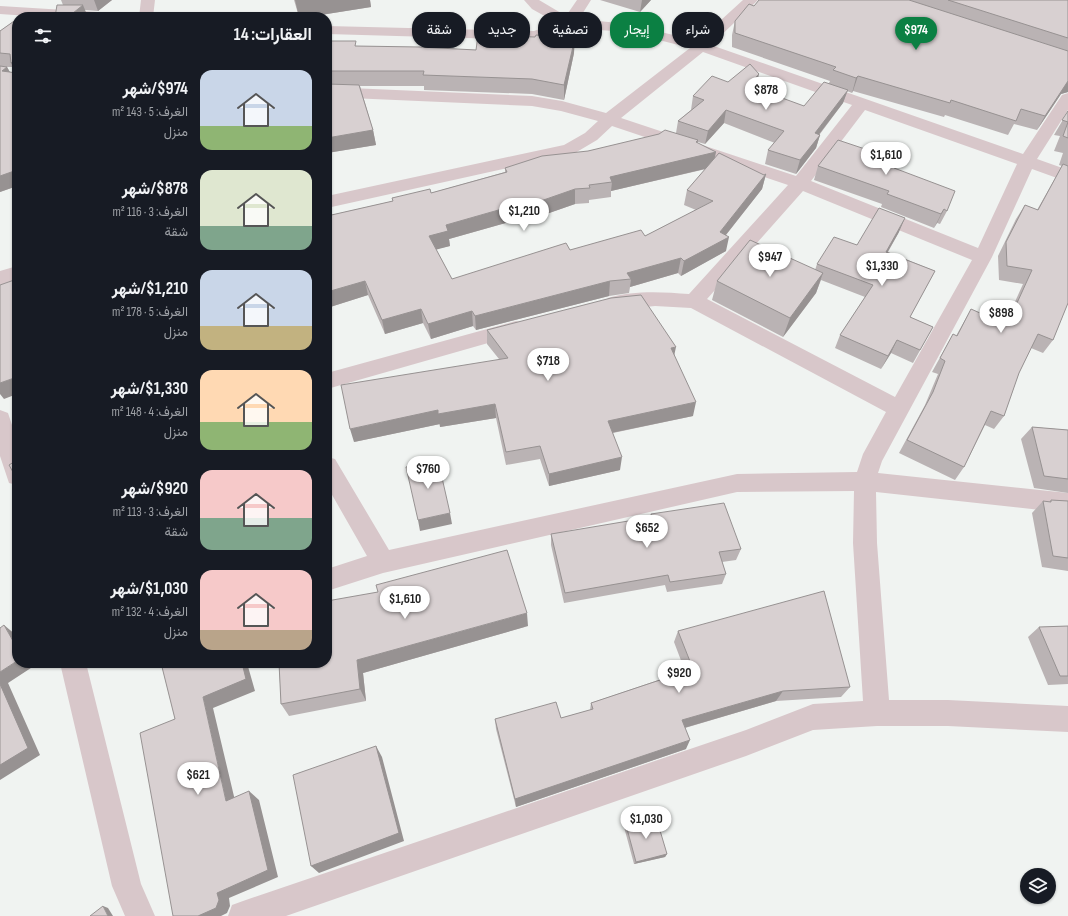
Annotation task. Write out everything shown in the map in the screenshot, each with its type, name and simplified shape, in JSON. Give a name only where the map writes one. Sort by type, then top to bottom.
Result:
[{"type":"street","points":[[147,12],[148,0]]},
{"type":"street","points":[[531,0],[551,12]]},
{"type":"street","points":[[576,12],[584,0]]},
{"type":"street","points":[[724,25],[751,0]]},
{"type":"street","points":[[5,7],[20,12]]},
{"type":"street","points":[[602,26],[628,28],[672,39]]},
{"type":"street","points":[[332,30],[538,35]]},
{"type":"street","points":[[332,201],[569,148],[584,142],[598,132],[609,119],[698,48]]},
{"type":"street","points":[[707,48],[863,102],[1068,176]]},
{"type":"street","points":[[332,92],[532,101],[562,106],[609,119],[800,183],[983,257]]},
{"type":"street","points":[[877,713],[865,543],[865,481],[872,460],[983,257],[1027,161],[1068,98]]},
{"type":"street","points":[[694,301],[800,183],[863,102]]},
{"type":"street","points":[[0,278],[12,274]]},
{"type":"street","points":[[594,308],[609,304],[655,300],[694,301],[899,409]]},
{"type":"street","points":[[332,380],[534,323]]},
{"type":"street","points":[[0,420],[12,460]]},
{"type":"street","points":[[332,474],[384,562]]},
{"type":"street","points":[[332,578],[384,562],[737,483],[865,481],[1068,503]]},
{"type":"street","points":[[74,668],[127,886],[140,916]]},
{"type":"street","points":[[243,916],[746,743],[813,717],[877,713],[948,713],[1068,719]]},
{"type":"building","points":[[759,0],[909,0],[1068,51],[1068,81],[1045,116],[1021,109],[1016,121],[951,100],[950,103],[858,76],[856,78],[833,70],[836,67],[735,33],[735,21],[749,4],[754,6]]},
{"type":"building","points":[[948,0],[1068,0],[1068,38]]},
{"type":"building","points":[[57,5],[83,5],[74,12],[56,12]]},
{"type":"building","points":[[12,23],[11,63],[10,54],[0,53],[0,31]]},
{"type":"building","points":[[536,35],[538,35],[538,48],[573,48],[564,85],[532,79],[423,75],[424,71],[332,71],[332,41],[356,41],[355,46],[476,50],[476,48],[530,48],[530,37],[535,37]]},
{"type":"building","points":[[750,64],[759,74],[746,88],[761,94],[763,91],[804,106],[824,82],[848,90],[815,133],[820,135],[800,160],[768,150],[784,131],[726,110],[708,131],[678,121],[704,100],[693,96],[712,76],[728,82]]},
{"type":"building","points":[[0,66],[7,67],[2,71],[12,72],[12,172],[0,176]]},
{"type":"building","points":[[332,84],[359,85],[373,130],[332,137]]},
{"type":"building","points":[[1068,111],[1068,122],[1062,120]]},
{"type":"building","points":[[1068,122],[1068,138],[1063,136]]},
{"type":"building","points":[[665,130],[698,140],[696,142],[716,152],[610,177],[612,182],[589,185],[590,188],[575,189],[532,204],[530,201],[446,225],[448,231],[429,236],[452,279],[566,243],[570,250],[641,230],[645,236],[713,201],[687,190],[719,153],[764,175],[766,174],[720,232],[729,237],[684,261],[681,258],[627,273],[631,279],[610,281],[475,316],[472,311],[428,324],[421,309],[382,320],[365,281],[332,291],[332,215],[393,201],[392,198],[430,189],[431,193],[507,172],[505,168],[542,156],[588,151],[659,134]]},
{"type":"building","points":[[838,140],[898,160],[894,168],[955,191],[947,211],[944,209],[941,214],[887,194],[889,191],[818,166]]},
{"type":"building","points":[[1063,164],[1068,166],[1068,303],[1053,340],[1038,334],[1019,373],[1004,416],[991,411],[964,467],[907,440],[933,392],[945,361],[940,358],[953,334],[957,336],[971,309],[1007,325],[1032,270],[1007,266],[1006,242],[1025,205],[1038,210]]},
{"type":"building","points":[[879,208],[905,218],[886,252],[935,271],[910,317],[933,327],[920,350],[897,340],[888,356],[840,335],[873,285],[817,264],[834,237],[857,245]]},
{"type":"building","points":[[750,240],[823,273],[790,318],[717,281]]},
{"type":"building","points":[[12,281],[12,379],[0,383],[0,285]]},
{"type":"building","points":[[641,295],[676,347],[671,348],[696,402],[608,421],[622,457],[549,474],[540,446],[506,452],[495,404],[438,414],[438,410],[350,429],[341,385],[508,358],[487,330],[611,298]]},
{"type":"building","points":[[1032,427],[1068,430],[1068,479],[1044,476]]},
{"type":"building","points":[[438,460],[450,513],[418,520],[406,467]]},
{"type":"building","points":[[12,463],[12,470],[9,465]]},
{"type":"building","points":[[1051,500],[1068,501],[1068,558],[1053,556],[1043,501],[1051,502]]},
{"type":"building","points":[[724,503],[741,549],[719,552],[726,574],[670,582],[668,575],[565,593],[551,534],[652,517],[651,514]]},
{"type":"building","points":[[507,550],[527,613],[357,660],[360,689],[281,704],[279,668],[332,668],[332,600],[378,592],[376,585]]},
{"type":"building","points":[[824,591],[850,687],[783,691],[682,720],[690,740],[515,799],[495,719],[556,702],[561,718],[593,709],[591,703],[693,669],[678,631]]},
{"type":"building","points":[[4,625],[12,639],[12,664],[0,672],[0,628]]},
{"type":"building","points":[[1068,626],[1068,676],[1060,676],[1039,627]]},
{"type":"building","points":[[162,668],[243,668],[246,679],[203,697],[226,801],[249,791],[268,870],[217,893],[219,900],[216,908],[198,916],[173,916],[140,733],[175,719]]},
{"type":"building","points":[[0,684],[28,748],[0,765]]},
{"type":"building","points":[[376,746],[399,833],[311,866],[293,775]]},
{"type":"building","points":[[656,817],[667,854],[636,862],[626,825]]},
{"type":"building","points":[[103,906],[108,916],[90,916]]}]
